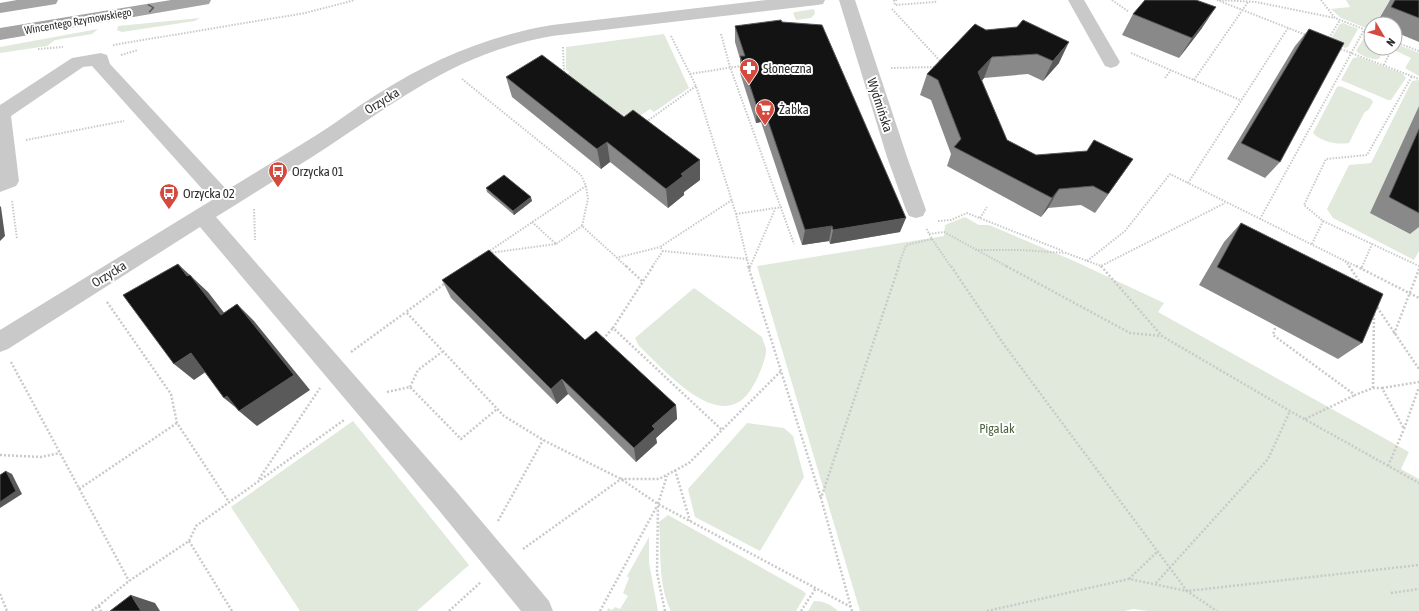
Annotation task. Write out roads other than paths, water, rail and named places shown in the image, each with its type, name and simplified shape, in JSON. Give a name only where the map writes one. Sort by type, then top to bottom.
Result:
[{"type":"main road","name":"Wincentego Rzymowskiego","points":[[0,8],[50,0]]},
{"type":"main road","name":"Wincentego Rzymowskiego","points":[[0,34],[203,0]]},
{"type":"street","name":"Orzycka","points":[[4,349],[225,201],[429,72],[456,58],[485,47],[532,34],[662,17],[816,0]]},
{"type":"street","name":"Wydmińska","points":[[847,0],[897,157],[916,210]]},
{"type":"street","points":[[1076,0],[1110,62]]},
{"type":"street","points":[[5,183],[5,146],[1,113],[78,62],[101,59],[101,66],[225,201]]},
{"type":"street","points":[[203,216],[485,545],[539,611]]},
{"type":"place","name":"Słoneczna","points":[[749,85]]},
{"type":"place","name":"Żabka","points":[[765,126]]},
{"type":"place","name":"Orzycka 01","points":[[278,188]]},
{"type":"place","name":"Orzycka 02","points":[[169,210]]},
{"type":"park label","name":"Pigalak","points":[[997,428]]}]
